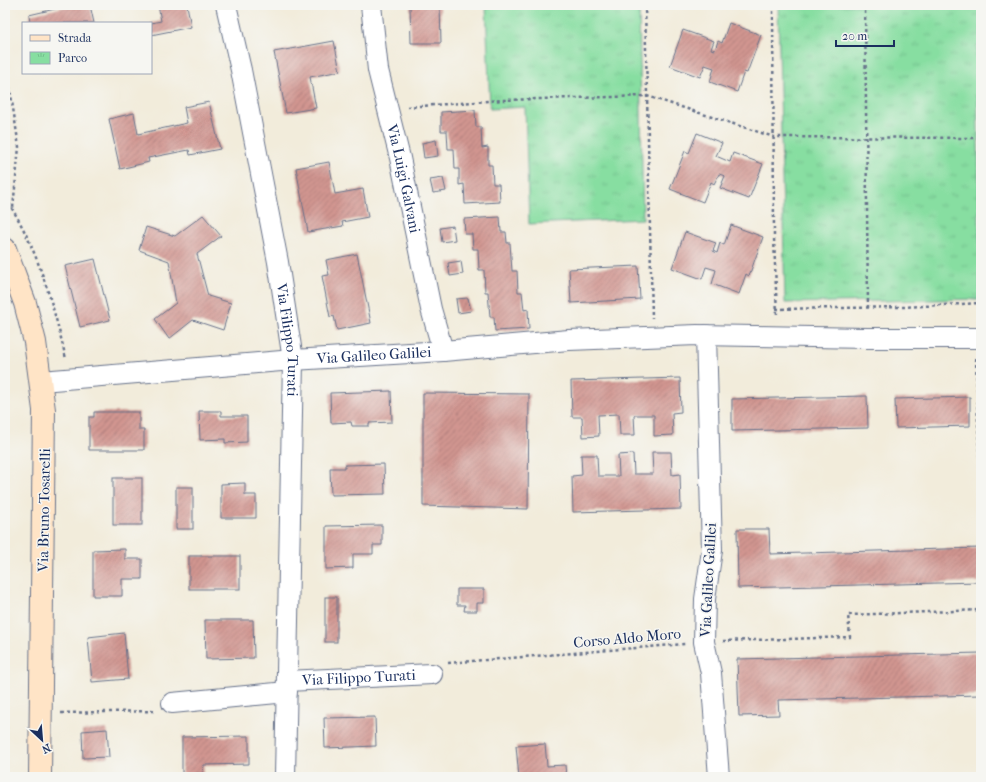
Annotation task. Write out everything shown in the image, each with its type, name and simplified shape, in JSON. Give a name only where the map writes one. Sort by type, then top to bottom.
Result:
[{"type":"street","name":"Via Filippo Turati","points":[[226,5],[241,70],[277,254],[293,360],[285,777]]},
{"type":"street","name":"Via Luigi Galvani","points":[[371,5],[378,70],[400,158],[431,309],[443,351]]},
{"type":"street","name":"Via Bruno Tosarelli","points":[[5,248],[26,303],[35,342],[44,410],[45,471],[40,777]]},
{"type":"street","name":"Via Galileo Galilei","points":[[41,381],[293,360],[443,351],[569,340],[706,335],[976,338]]},
{"type":"street","name":"Via Galileo Galilei","points":[[706,335],[712,550],[705,599],[704,642],[711,673],[719,777]]},
{"type":"street","name":"Via Filippo Turati","points":[[172,703],[287,687],[432,674]]},
{"type":"path","points":[[645,5],[652,337]]},
{"type":"path","points":[[773,5],[774,238],[777,336]]},
{"type":"path","points":[[865,5],[868,308]]},
{"type":"path","points":[[5,56],[19,147],[12,209]]},
{"type":"path","points":[[387,108],[502,100],[647,96],[774,138],[981,138]]},
{"type":"path","points":[[776,309],[868,308],[981,303]]},
{"type":"path","points":[[976,338],[981,513]]},
{"type":"path","name":"Corso Aldo Moro","points":[[432,674],[444,664],[704,642],[850,637],[848,615],[981,610]]},
{"type":"green space","points":[[486,5],[639,5],[643,219],[529,224],[525,107],[490,109]]},
{"type":"green space","points":[[778,5],[981,5],[981,44],[977,45],[980,299],[785,303]]},
{"type":"building","points":[[72,5],[90,5],[94,22],[30,22],[29,15]]},
{"type":"building","points":[[158,5],[187,5],[191,27],[152,35],[152,23],[161,21]]},
{"type":"building","points":[[410,5],[440,5],[441,43],[411,43]]},
{"type":"building","points":[[729,23],[761,35],[747,73],[744,72],[737,92],[710,82],[714,68],[705,65],[700,77],[670,66],[683,30],[714,41],[711,49],[715,50],[718,41],[722,43]]},
{"type":"building","points":[[334,41],[340,71],[310,77],[316,108],[286,113],[274,52]]},
{"type":"building","points":[[209,102],[220,149],[190,155],[189,150],[148,158],[149,162],[120,169],[109,119],[134,113],[138,134],[187,123],[184,107]]},
{"type":"building","points":[[475,110],[476,127],[481,127],[482,148],[488,147],[488,165],[492,165],[493,184],[499,184],[500,202],[465,204],[464,184],[459,185],[459,169],[455,169],[454,149],[448,149],[447,131],[441,131],[441,112]]},
{"type":"building","points":[[697,133],[722,143],[716,156],[730,162],[733,153],[763,164],[749,199],[720,188],[725,176],[719,174],[714,184],[711,182],[703,202],[670,189],[685,151],[689,153]]},
{"type":"building","points":[[436,140],[438,156],[424,158],[422,143]]},
{"type":"building","points":[[329,162],[335,194],[363,189],[368,217],[342,222],[343,226],[308,232],[296,168]]},
{"type":"building","points":[[443,178],[446,191],[433,193],[430,180]]},
{"type":"building","points":[[203,215],[221,236],[197,254],[208,296],[231,303],[223,330],[193,320],[169,339],[155,319],[176,303],[169,261],[139,250],[146,227],[175,236]]},
{"type":"building","points":[[500,217],[501,232],[506,232],[507,243],[510,243],[512,271],[517,271],[518,292],[522,292],[524,310],[528,309],[529,329],[495,331],[494,317],[490,317],[488,292],[485,292],[484,270],[479,270],[478,249],[473,249],[472,234],[465,234],[464,219]]},
{"type":"building","points":[[731,225],[763,237],[749,276],[746,274],[739,294],[712,284],[716,270],[706,267],[702,279],[672,268],[685,232],[716,243],[713,251],[717,253],[720,243],[724,245]]},
{"type":"building","points":[[453,226],[455,240],[442,242],[440,228]]},
{"type":"building","points":[[357,254],[371,323],[337,330],[334,316],[330,317],[322,276],[329,275],[326,260]]},
{"type":"building","points":[[95,259],[110,320],[80,327],[65,266]]},
{"type":"building","points":[[461,261],[463,274],[450,276],[448,263]]},
{"type":"building","points":[[638,266],[640,299],[571,303],[569,269]]},
{"type":"building","points":[[468,298],[471,311],[458,313],[456,299]]},
{"type":"building","points":[[680,378],[681,412],[672,413],[673,435],[654,436],[654,415],[634,415],[635,435],[620,435],[619,414],[598,415],[599,436],[583,437],[582,417],[572,417],[571,381]]},
{"type":"building","points":[[391,391],[392,422],[369,423],[369,426],[352,426],[351,422],[331,423],[330,393]]},
{"type":"building","points":[[423,393],[529,394],[528,509],[423,506]]},
{"type":"building","points":[[867,396],[868,428],[732,431],[732,399]]},
{"type":"building","points":[[970,397],[970,426],[896,428],[895,399]]},
{"type":"building","points":[[199,411],[221,411],[221,416],[247,416],[247,442],[225,443],[225,439],[200,440]]},
{"type":"building","points":[[94,412],[139,412],[139,430],[144,430],[144,450],[89,450],[89,417],[94,417]]},
{"type":"building","points":[[652,452],[671,452],[672,475],[680,474],[681,509],[573,512],[572,476],[582,475],[581,455],[597,455],[598,476],[619,476],[618,455],[633,454],[634,474],[653,474]]},
{"type":"building","points":[[384,464],[385,494],[331,495],[330,468],[345,468],[345,465]]},
{"type":"building","points":[[113,478],[142,478],[142,525],[113,525]]},
{"type":"building","points":[[245,483],[245,495],[256,495],[256,518],[221,518],[221,484]]},
{"type":"building","points":[[176,487],[193,487],[193,529],[176,529]]},
{"type":"building","points":[[382,525],[382,545],[373,545],[373,554],[353,554],[353,568],[326,569],[326,526]]},
{"type":"building","points":[[737,529],[769,529],[770,554],[980,548],[979,582],[738,588]]},
{"type":"building","points":[[125,549],[125,559],[142,559],[142,579],[122,579],[122,596],[93,596],[93,550]]},
{"type":"building","points":[[189,556],[240,556],[240,589],[189,589]]},
{"type":"building","points":[[457,589],[484,589],[484,603],[477,603],[477,611],[464,611],[465,605],[457,605]]},
{"type":"building","points":[[325,597],[337,597],[337,642],[325,642]]},
{"type":"building","points":[[205,620],[253,620],[254,658],[206,659]]},
{"type":"building","points":[[124,633],[128,679],[92,682],[88,637]]},
{"type":"building","points":[[981,653],[981,695],[778,700],[779,715],[739,716],[737,659]]},
{"type":"building","points":[[375,717],[376,746],[325,748],[324,718]]},
{"type":"building","points":[[107,729],[109,757],[83,758],[82,731]]},
{"type":"building","points":[[249,736],[249,764],[204,765],[203,773],[182,774],[182,737]]},
{"type":"building","points":[[545,744],[547,766],[565,765],[566,777],[519,777],[516,746]]}]
